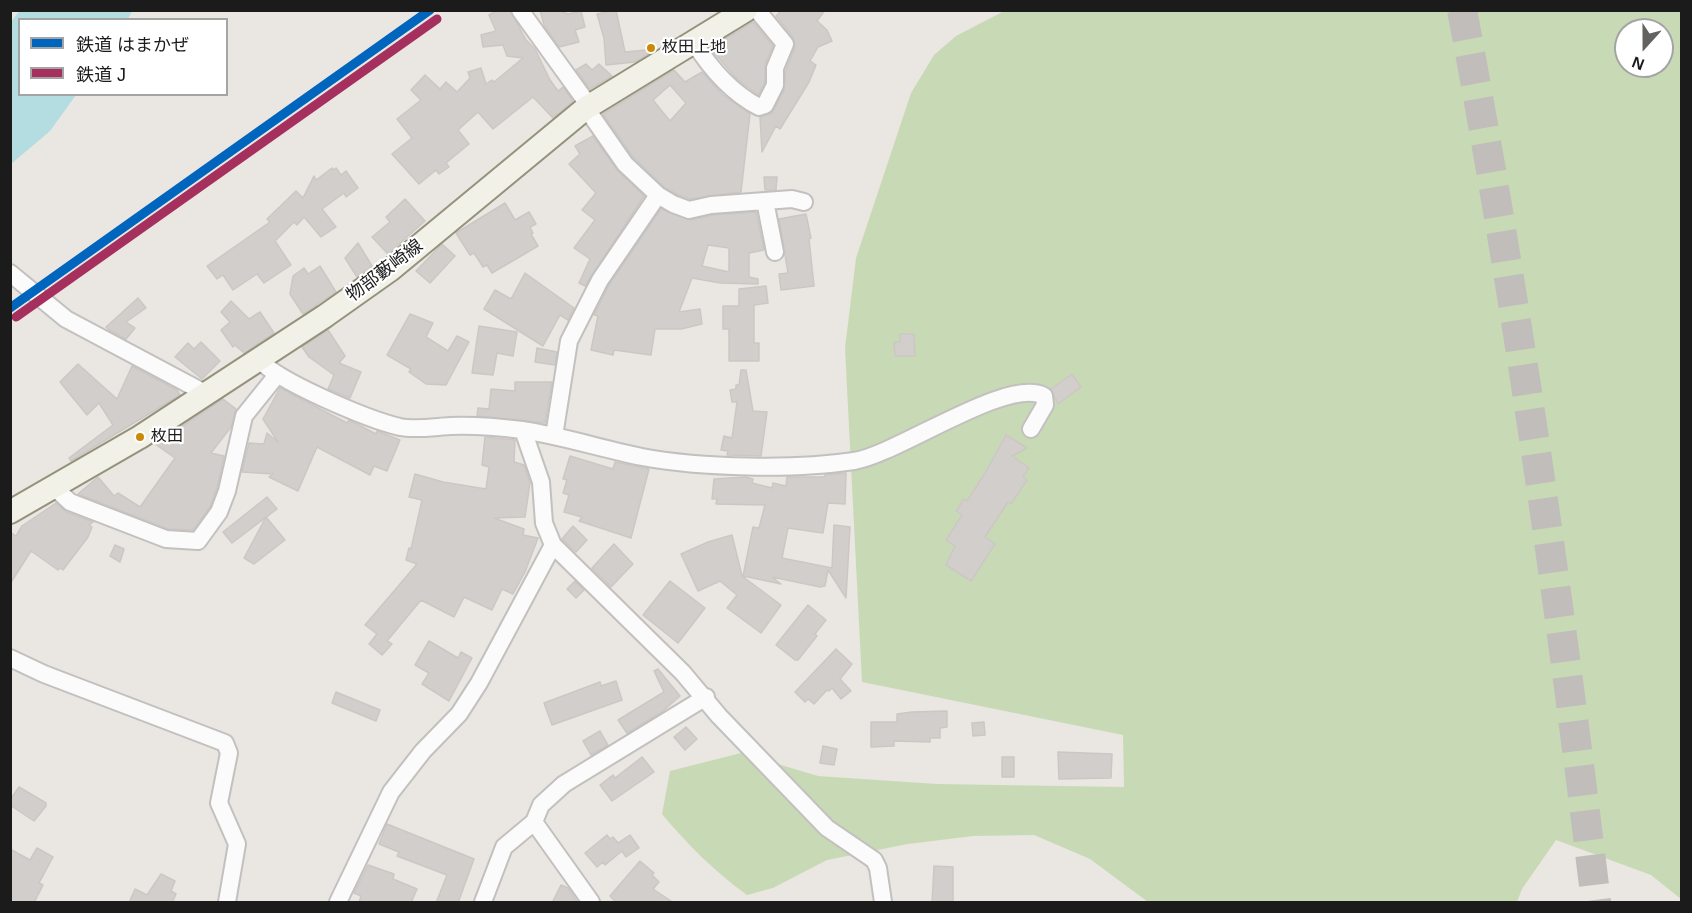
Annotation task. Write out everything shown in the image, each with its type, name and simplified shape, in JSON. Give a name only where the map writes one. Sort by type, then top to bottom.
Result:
[{"type":"main road","name":"物部藪崎線","points":[[10,512],[140,437],[390,270],[586,108],[746,10]]},
{"type":"street","points":[[520,10],[585,100],[586,108],[625,164],[658,195],[689,210],[711,205],[792,199],[804,202]]},
{"type":"street","points":[[693,41],[719,77],[750,102],[759,107],[765,105],[775,85],[775,68],[785,44],[757,10]]},
{"type":"street","points":[[554,436],[569,340],[600,280],[658,195]]},
{"type":"street","points":[[765,201],[775,252]]},
{"type":"street","points":[[10,273],[66,319],[205,393]]},
{"type":"street","points":[[258,358],[277,375],[352,410],[402,428],[478,425],[523,430],[643,457],[725,464],[824,466],[871,458],[957,414],[1011,395],[1037,392],[1044,396],[1045,405],[1031,429]]},
{"type":"street","points":[[54,487],[70,502],[166,539],[198,541],[219,512],[227,491],[244,416],[277,375]]},
{"type":"street","points":[[523,430],[541,482],[544,523],[553,545],[706,697],[719,716],[827,828],[874,860],[878,868],[883,903]]},
{"type":"street","points":[[338,903],[391,792],[464,706],[553,545]]},
{"type":"street","points":[[10,658],[44,674],[225,743],[229,753],[219,803],[237,844],[227,903]]},
{"type":"street","points":[[483,903],[504,847],[534,822],[541,805],[564,784],[706,697]]},
{"type":"street","points":[[534,822],[591,903]]},
{"type":"green space","points":[[1006,10],[1681,11],[1681,899],[1651,875],[1556,840],[1522,889],[1517,902],[1148,902],[1090,859],[1034,835],[973,836],[908,844],[827,860],[773,888],[747,895],[702,857],[662,814],[670,771],[741,753],[818,776],[937,784],[1124,787],[1123,735],[862,682],[845,348],[856,258],[911,93],[934,55],[956,36]]},
{"type":"water","points":[[20,10],[132,11],[128,18],[18,18],[18,96],[75,96],[50,131],[11,164],[11,22]]},
{"type":"building","points":[[498,10],[510,10],[526,40],[535,49],[550,80],[558,91],[563,87],[573,101],[553,118],[533,97],[493,129],[478,112],[458,130],[469,144],[446,163],[449,167],[439,174],[436,170],[419,184],[392,154],[412,138],[397,119],[421,100],[411,90],[425,75],[440,89],[446,82],[457,92],[470,78],[468,72],[481,68],[486,84],[492,80],[494,82],[523,58],[507,56],[503,45],[483,47],[481,35],[496,31],[489,15]]},
{"type":"building","points":[[540,10],[558,10],[568,14],[581,11],[585,27],[575,30],[579,42],[559,47],[544,25]]},
{"type":"building","points":[[616,10],[625,52],[656,49],[635,62],[606,65],[604,38],[597,14]]},
{"type":"building","points":[[782,10],[825,10],[817,21],[827,30],[832,41],[818,47],[810,61],[816,65],[809,82],[780,129],[776,126],[762,152],[760,117],[772,113],[784,90],[786,70],[795,47],[793,37],[776,16]]},
{"type":"building","points":[[753,22],[773,46],[765,64],[765,83],[758,95],[737,79],[710,48]]},
{"type":"building","points":[[586,64],[592,70],[599,64],[612,76],[590,89],[576,70]]},
{"type":"building","points":[[674,70],[685,82],[702,72],[723,95],[750,114],[741,192],[690,199],[678,195],[664,187],[633,157],[603,114]],"holes":[[[670,85],[686,103],[670,121],[653,100]]]},
{"type":"building","points":[[593,136],[617,170],[644,196],[585,286],[579,283],[590,259],[574,248],[595,220],[582,210],[596,193],[569,164],[580,154],[575,146]]},
{"type":"building","points":[[332,168],[334,170],[336,168],[341,175],[346,171],[358,188],[346,197],[344,193],[322,209],[336,227],[321,237],[304,217],[297,225],[294,222],[275,241],[291,265],[264,283],[257,274],[233,290],[223,275],[217,279],[207,266],[270,222],[267,219],[296,191],[303,198],[314,176],[316,180]]},
{"type":"building","points":[[764,177],[777,177],[776,190],[765,190]]},
{"type":"building","points":[[405,199],[425,221],[388,254],[372,237],[390,222],[386,217]]},
{"type":"building","points":[[505,203],[515,220],[529,212],[536,224],[530,227],[533,233],[531,234],[538,246],[492,273],[487,265],[483,267],[474,253],[470,255],[456,233]]},
{"type":"building","points":[[661,209],[691,220],[713,215],[756,212],[764,250],[749,253],[749,277],[758,279],[758,284],[720,283],[692,278],[679,312],[700,309],[702,324],[681,329],[655,329],[651,355],[614,350],[613,355],[591,350],[598,316],[594,315],[609,285]],"holes":[[[708,245],[729,248],[729,272],[702,266]]]},
{"type":"building","points":[[806,214],[811,238],[809,239],[814,286],[781,290],[779,274],[788,273],[779,219]]},
{"type":"building","points":[[358,243],[372,266],[357,277],[345,258]]},
{"type":"building","points":[[442,244],[455,256],[430,283],[416,271]]},
{"type":"building","points":[[320,266],[336,292],[303,314],[290,294],[293,276],[304,268],[308,274]]},
{"type":"building","points":[[525,273],[574,308],[568,320],[560,315],[543,346],[484,309],[495,290],[511,299]]},
{"type":"building","points":[[766,286],[768,303],[754,305],[754,343],[759,343],[759,361],[729,361],[729,329],[723,329],[723,306],[739,306],[739,289]]},
{"type":"building","points":[[138,298],[146,308],[126,322],[135,328],[126,339],[106,327]]},
{"type":"building","points":[[231,301],[249,319],[260,312],[274,333],[244,353],[235,345],[233,347],[221,330],[230,322],[221,312]]},
{"type":"building","points":[[410,314],[433,323],[426,337],[448,351],[457,336],[469,342],[446,385],[426,384],[409,372],[411,369],[387,355]]},
{"type":"building","points":[[479,326],[517,332],[513,356],[497,353],[493,375],[472,373]]},
{"type":"building","points":[[328,330],[345,356],[339,363],[361,372],[350,398],[328,389],[334,375],[309,357],[302,347]]},
{"type":"building","points":[[900,334],[914,334],[915,356],[895,356],[894,342],[900,342]]},
{"type":"building","points":[[201,342],[220,361],[202,379],[175,357],[188,343],[194,349]]},
{"type":"building","points":[[537,348],[557,352],[555,365],[535,362]]},
{"type":"building","points":[[78,364],[117,399],[132,366],[177,390],[180,395],[71,461],[69,458],[113,425],[99,403],[87,415],[60,382]]},
{"type":"building","points":[[741,370],[746,370],[753,411],[767,412],[761,456],[727,455],[728,451],[721,450],[724,436],[732,438],[737,402],[732,402],[730,390],[736,389],[736,385],[739,385]]},
{"type":"building","points":[[1072,374],[1081,387],[1058,404],[1051,389]]},
{"type":"building","points":[[515,382],[552,382],[545,423],[477,416],[478,408],[489,409],[491,389],[515,391]]},
{"type":"building","points":[[280,388],[347,423],[349,420],[376,434],[377,431],[400,440],[387,471],[374,466],[370,475],[317,447],[298,491],[269,477],[273,474],[242,472],[249,443],[264,444],[267,433],[278,442],[263,419]]},
{"type":"building","points":[[223,399],[236,409],[231,427],[211,453],[224,456],[217,488],[210,507],[193,530],[168,529],[78,494],[98,477],[114,496],[118,493],[140,507],[175,458],[155,444]]},
{"type":"building","points":[[1006,435],[1027,448],[1012,456],[1029,468],[1023,477],[1027,480],[1011,504],[1008,502],[985,537],[995,544],[971,581],[946,565],[955,546],[946,540],[962,515],[956,511],[964,499],[967,501]]},
{"type":"building","points":[[485,437],[515,440],[514,462],[524,465],[530,483],[525,517],[494,518],[524,529],[523,535],[538,538],[525,572],[513,594],[502,589],[492,610],[464,597],[454,617],[421,600],[387,641],[392,644],[382,655],[369,644],[377,634],[365,625],[417,564],[406,560],[409,548],[411,549],[422,500],[409,497],[415,474],[443,482],[486,489],[489,467],[482,465]]},
{"type":"building","points":[[570,456],[613,469],[615,462],[649,469],[631,538],[579,521],[582,517],[564,512],[569,495],[563,493],[567,480],[563,479]]},
{"type":"building","points":[[846,473],[845,504],[828,503],[823,533],[788,528],[782,558],[832,568],[834,525],[850,527],[846,598],[828,570],[825,586],[820,587],[772,577],[781,584],[743,576],[753,527],[759,528],[765,505],[716,504],[717,499],[712,499],[714,479],[745,477],[753,479],[752,483],[772,488],[773,483],[786,486],[787,477],[824,477]]},
{"type":"building","points":[[267,497],[277,509],[232,543],[223,532]]},
{"type":"building","points":[[56,503],[66,512],[93,522],[89,525],[92,527],[88,537],[63,570],[60,568],[58,570],[31,551],[10,584],[10,532],[16,536],[22,526]]},
{"type":"building","points":[[266,517],[285,540],[254,564],[244,558]]},
{"type":"building","points":[[573,526],[587,540],[576,552],[562,539]]},
{"type":"building","points":[[732,535],[742,576],[781,605],[761,633],[727,608],[737,595],[720,581],[698,591],[681,554],[708,542]]},
{"type":"building","points":[[614,544],[633,564],[611,587],[592,568]]},
{"type":"building","points":[[115,545],[124,549],[120,562],[110,556]]},
{"type":"building","points":[[575,581],[584,590],[576,598],[567,589]]},
{"type":"building","points":[[670,581],[705,608],[678,643],[643,615]]},
{"type":"building","points":[[808,605],[826,620],[815,634],[817,636],[798,660],[795,660],[776,645]]},
{"type":"building","points":[[429,641],[458,658],[461,652],[472,658],[449,701],[422,684],[429,673],[415,665]]},
{"type":"building","points":[[836,649],[852,664],[840,679],[851,691],[841,699],[832,688],[827,690],[814,704],[808,699],[805,702],[795,692]]},
{"type":"building","points":[[658,669],[680,696],[662,712],[627,733],[618,720],[664,692],[654,671]]},
{"type":"building","points":[[616,681],[622,700],[552,725],[544,703],[600,682],[601,686]]},
{"type":"building","points":[[336,692],[380,710],[376,721],[332,703]]},
{"type":"building","points":[[947,711],[947,727],[940,728],[940,738],[930,738],[930,742],[894,741],[894,746],[871,747],[871,722],[897,722],[897,714]]},
{"type":"building","points":[[984,722],[985,735],[973,736],[972,723]]},
{"type":"building","points":[[686,727],[697,739],[685,750],[674,737]]},
{"type":"building","points":[[600,731],[608,745],[591,755],[583,741]]},
{"type":"building","points":[[823,746],[837,749],[834,765],[820,763]]},
{"type":"building","points":[[1058,752],[1112,754],[1111,778],[1059,779]]},
{"type":"building","points":[[642,757],[654,772],[612,801],[600,785],[613,775],[615,778]]},
{"type":"building","points":[[1002,757],[1014,757],[1014,777],[1002,777]]},
{"type":"building","points":[[19,787],[46,803],[34,821],[10,805],[10,800]]},
{"type":"building","points":[[387,824],[474,859],[458,903],[436,903],[447,875],[397,856],[399,852],[379,844]]},
{"type":"building","points":[[607,835],[610,839],[613,837],[618,843],[630,835],[639,848],[626,857],[622,851],[605,865],[603,862],[597,867],[585,853]]},
{"type":"building","points":[[37,848],[53,857],[39,883],[43,885],[34,903],[10,903],[10,849],[30,860]]},
{"type":"building","points":[[640,861],[654,873],[652,875],[659,882],[653,889],[674,903],[617,903],[610,896]]},
{"type":"building","points":[[368,865],[394,874],[393,879],[417,889],[411,903],[359,903],[361,896],[354,893]]},
{"type":"building","points":[[934,866],[953,867],[953,903],[932,903]]},
{"type":"building","points":[[161,874],[175,881],[171,891],[176,894],[172,903],[129,903],[135,889],[147,895]]},
{"type":"building","points":[[561,885],[568,888],[578,903],[552,903]]},
{"type":"tunnel","points":[[1462,10],[1520,344],[1568,679],[1596,902]]},
{"type":"rail line","name":"はまかぜ","points":[[10,308],[430,10]]},
{"type":"rail line","name":"J","points":[[16,317],[437,19]]},
{"type":"place","name":"枚田上地","points":[[651,48]]},
{"type":"place","name":"枚田","points":[[140,437]]}]
